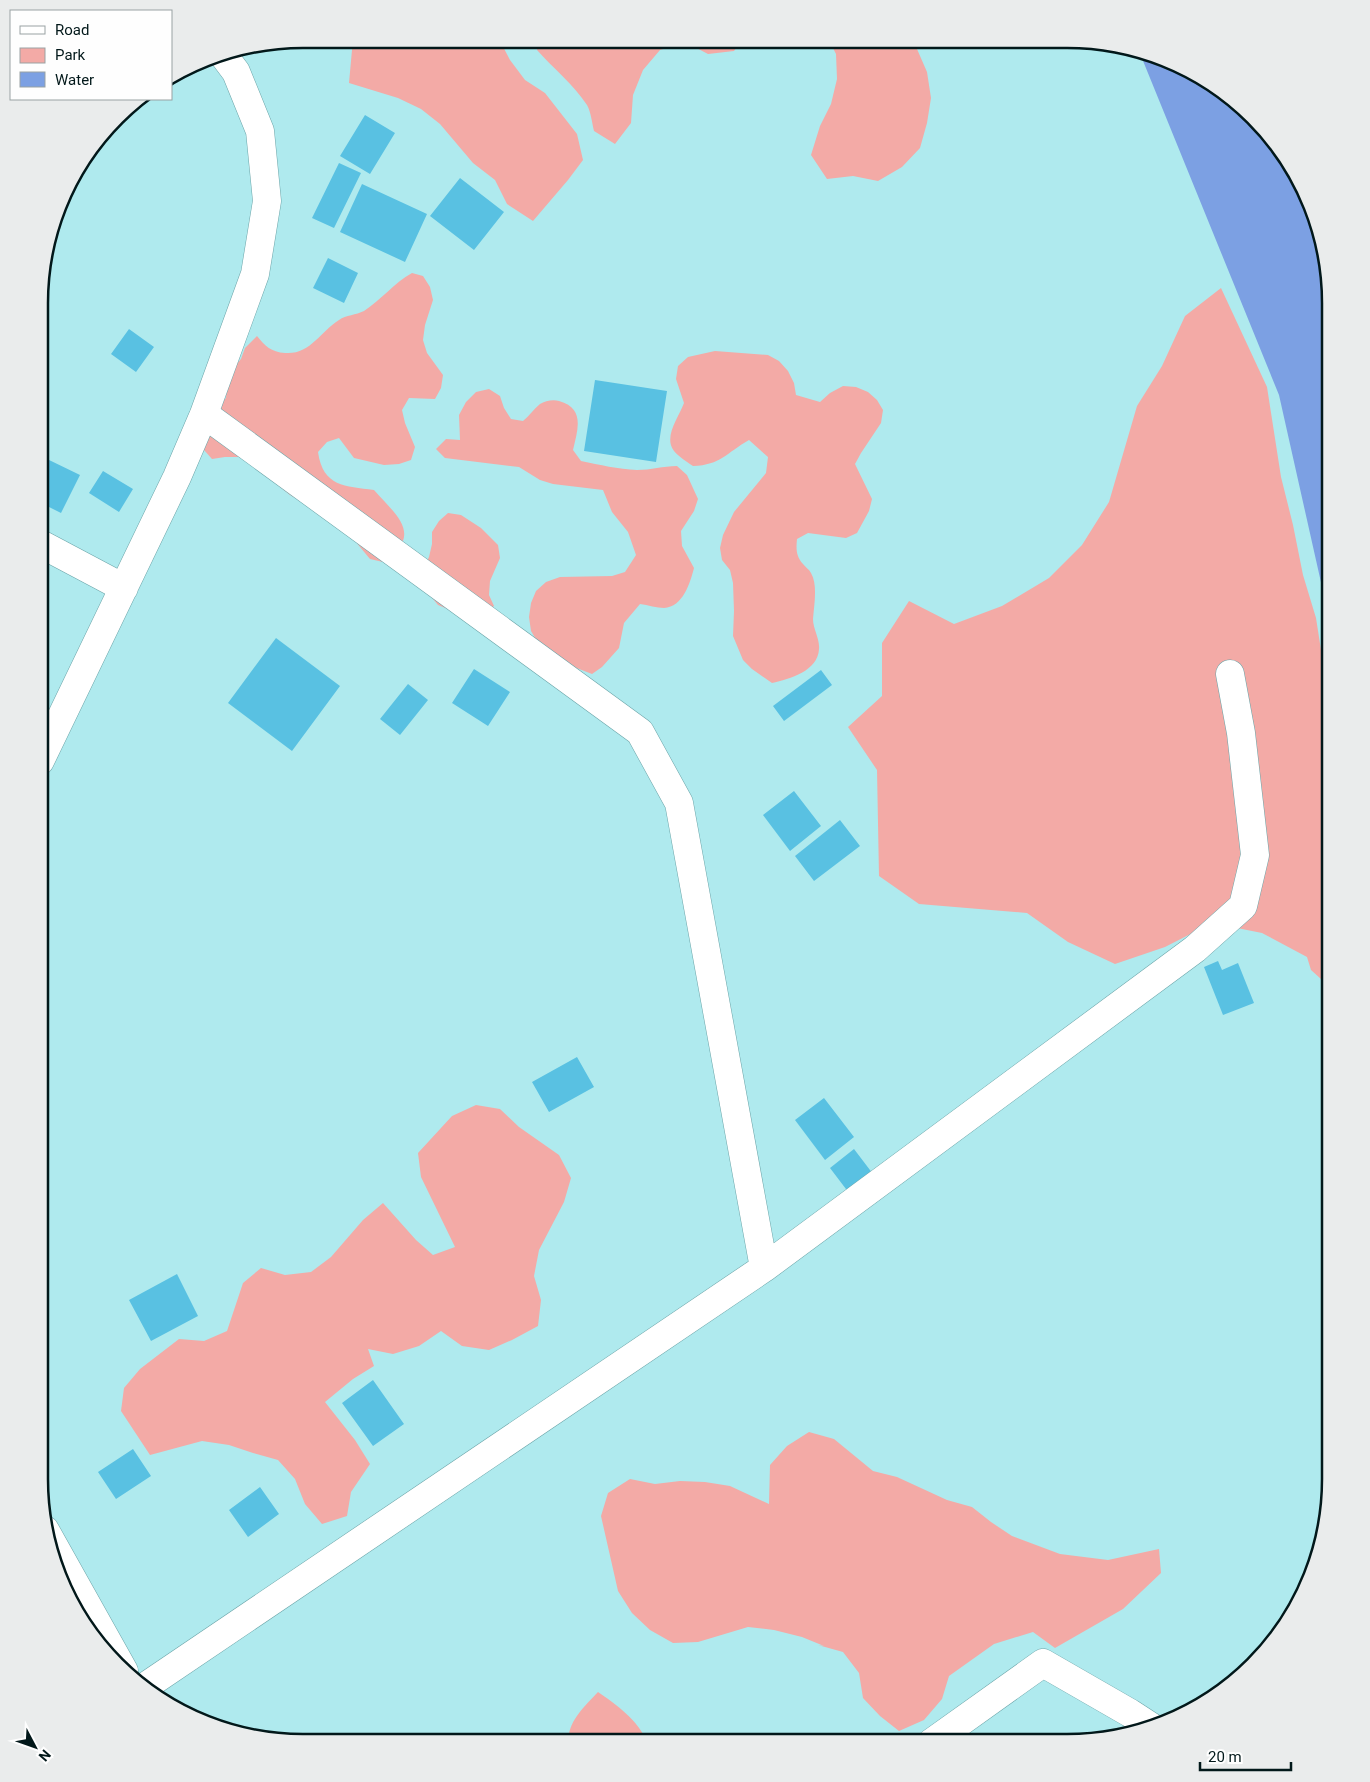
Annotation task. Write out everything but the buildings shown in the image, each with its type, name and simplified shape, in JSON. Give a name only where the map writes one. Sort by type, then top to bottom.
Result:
[{"type":"street","points":[[48,745],[177,477],[204,414],[255,274],[267,201],[260,131],[236,72],[226,59]]},
{"type":"street","points":[[204,414],[640,732],[679,803],[764,1268]]},
{"type":"street","points":[[48,548],[124,588]]},
{"type":"street","points":[[149,1684],[764,1268],[1195,948],[1243,906],[1255,855],[1240,733],[1230,674]]},
{"type":"street","points":[[59,1555],[111,1648]]},
{"type":"street","points":[[944,1734],[1043,1663],[1144,1723]]},
{"type":"green space","points":[[352,48],[504,48],[525,80],[545,93],[577,134],[583,160],[533,221],[507,204],[495,180],[473,163],[440,124],[421,109],[398,98],[349,83]]},
{"type":"green space","points":[[537,48],[666,48],[660,50],[643,70],[633,95],[631,123],[615,144],[594,131],[587,105],[570,84],[537,50]]},
{"type":"green space","points":[[696,48],[736,48],[734,51],[708,54]]},
{"type":"green space","points":[[833,48],[916,48],[927,72],[931,98],[920,148],[902,167],[878,181],[853,176],[827,179],[811,155],[820,126],[831,104],[837,79],[836,54]]},
{"type":"green space","points":[[412,273],[423,276],[430,287],[433,300],[425,325],[423,340],[427,353],[443,375],[441,388],[435,399],[409,398],[402,410],[415,447],[411,460],[399,464],[384,465],[354,458],[339,438],[327,442],[318,452],[321,464],[330,478],[337,483],[374,490],[398,517],[404,534],[402,543],[383,562],[370,559],[345,529],[290,495],[250,463],[239,457],[212,459],[204,450],[216,407],[226,398],[227,379],[241,359],[245,348],[257,336],[272,350],[294,353],[308,347],[339,320],[364,311]]},
{"type":"green space","points":[[1221,288],[1267,387],[1281,477],[1303,575],[1316,618],[1322,656],[1322,980],[1311,970],[1307,957],[1262,933],[1212,923],[1165,947],[1115,964],[1068,942],[1027,913],[919,904],[879,876],[877,770],[848,727],[882,696],[882,643],[909,601],[954,624],[1002,606],[1049,578],[1082,545],[1109,502],[1137,406],[1162,366],[1185,316]]},
{"type":"green space","points":[[715,351],[768,355],[779,361],[788,371],[794,383],[796,395],[820,402],[830,393],[843,386],[856,387],[868,392],[877,400],[883,410],[881,423],[855,464],[872,499],[869,511],[857,533],[846,538],[808,533],[797,539],[798,555],[810,572],[814,583],[813,619],[819,645],[817,657],[814,663],[802,673],[772,683],[743,660],[733,636],[733,583],[730,570],[722,560],[720,548],[723,535],[734,512],[766,473],[768,457],[749,440],[717,461],[693,466],[674,451],[670,440],[673,427],[684,403],[676,379],[678,366],[688,357]]},
{"type":"green space","points":[[489,389],[500,396],[504,408],[511,419],[523,421],[540,404],[547,401],[557,400],[567,404],[573,409],[578,420],[573,450],[581,461],[637,470],[677,466],[687,475],[698,499],[694,511],[681,531],[682,546],[694,568],[685,593],[671,607],[661,608],[640,604],[624,623],[619,648],[602,667],[592,674],[556,660],[537,641],[531,631],[529,617],[531,603],[536,591],[546,582],[560,577],[612,576],[625,572],[636,555],[628,532],[612,512],[603,490],[553,484],[540,480],[519,467],[445,458],[436,449],[446,439],[460,440],[459,415],[466,402],[476,392]]},
{"type":"green space","points":[[448,513],[461,515],[481,528],[498,545],[500,558],[490,581],[489,595],[494,606],[483,615],[458,608],[450,610],[438,605],[429,594],[423,569],[429,557],[432,532],[439,521]]},
{"type":"green space","points":[[476,1105],[500,1109],[519,1127],[559,1155],[571,1178],[564,1202],[539,1250],[534,1276],[541,1300],[538,1326],[489,1350],[462,1346],[441,1331],[419,1346],[393,1354],[368,1349],[374,1366],[353,1379],[325,1402],[355,1440],[370,1464],[351,1492],[347,1516],[322,1524],[305,1504],[295,1479],[278,1460],[229,1445],[202,1441],[150,1455],[121,1411],[124,1388],[140,1369],[179,1339],[204,1341],[227,1331],[243,1283],[261,1268],[285,1275],[311,1272],[331,1257],[363,1220],[383,1203],[416,1240],[433,1255],[455,1247],[421,1177],[418,1153],[452,1116]]},
{"type":"green space","points":[[809,1432],[834,1439],[873,1471],[897,1477],[947,1500],[972,1507],[1012,1536],[1060,1554],[1108,1560],[1159,1549],[1161,1573],[1123,1609],[1055,1648],[1033,1632],[994,1644],[949,1676],[942,1699],[924,1720],[899,1731],[880,1716],[863,1698],[859,1673],[843,1652],[818,1645],[824,1646],[802,1637],[774,1630],[748,1627],[698,1642],[673,1643],[650,1630],[632,1613],[618,1591],[601,1516],[608,1493],[630,1479],[655,1484],[680,1481],[705,1482],[730,1486],[769,1504],[770,1465],[787,1446]]},
{"type":"green space","points":[[598,1692],[633,1720],[643,1734],[569,1734],[574,1721]]},
{"type":"water","points":[[1142,59],[1165,67],[1209,90],[1248,122],[1280,161],[1296,190],[1309,221],[1318,253],[1322,286],[1322,587],[1279,395]]}]
